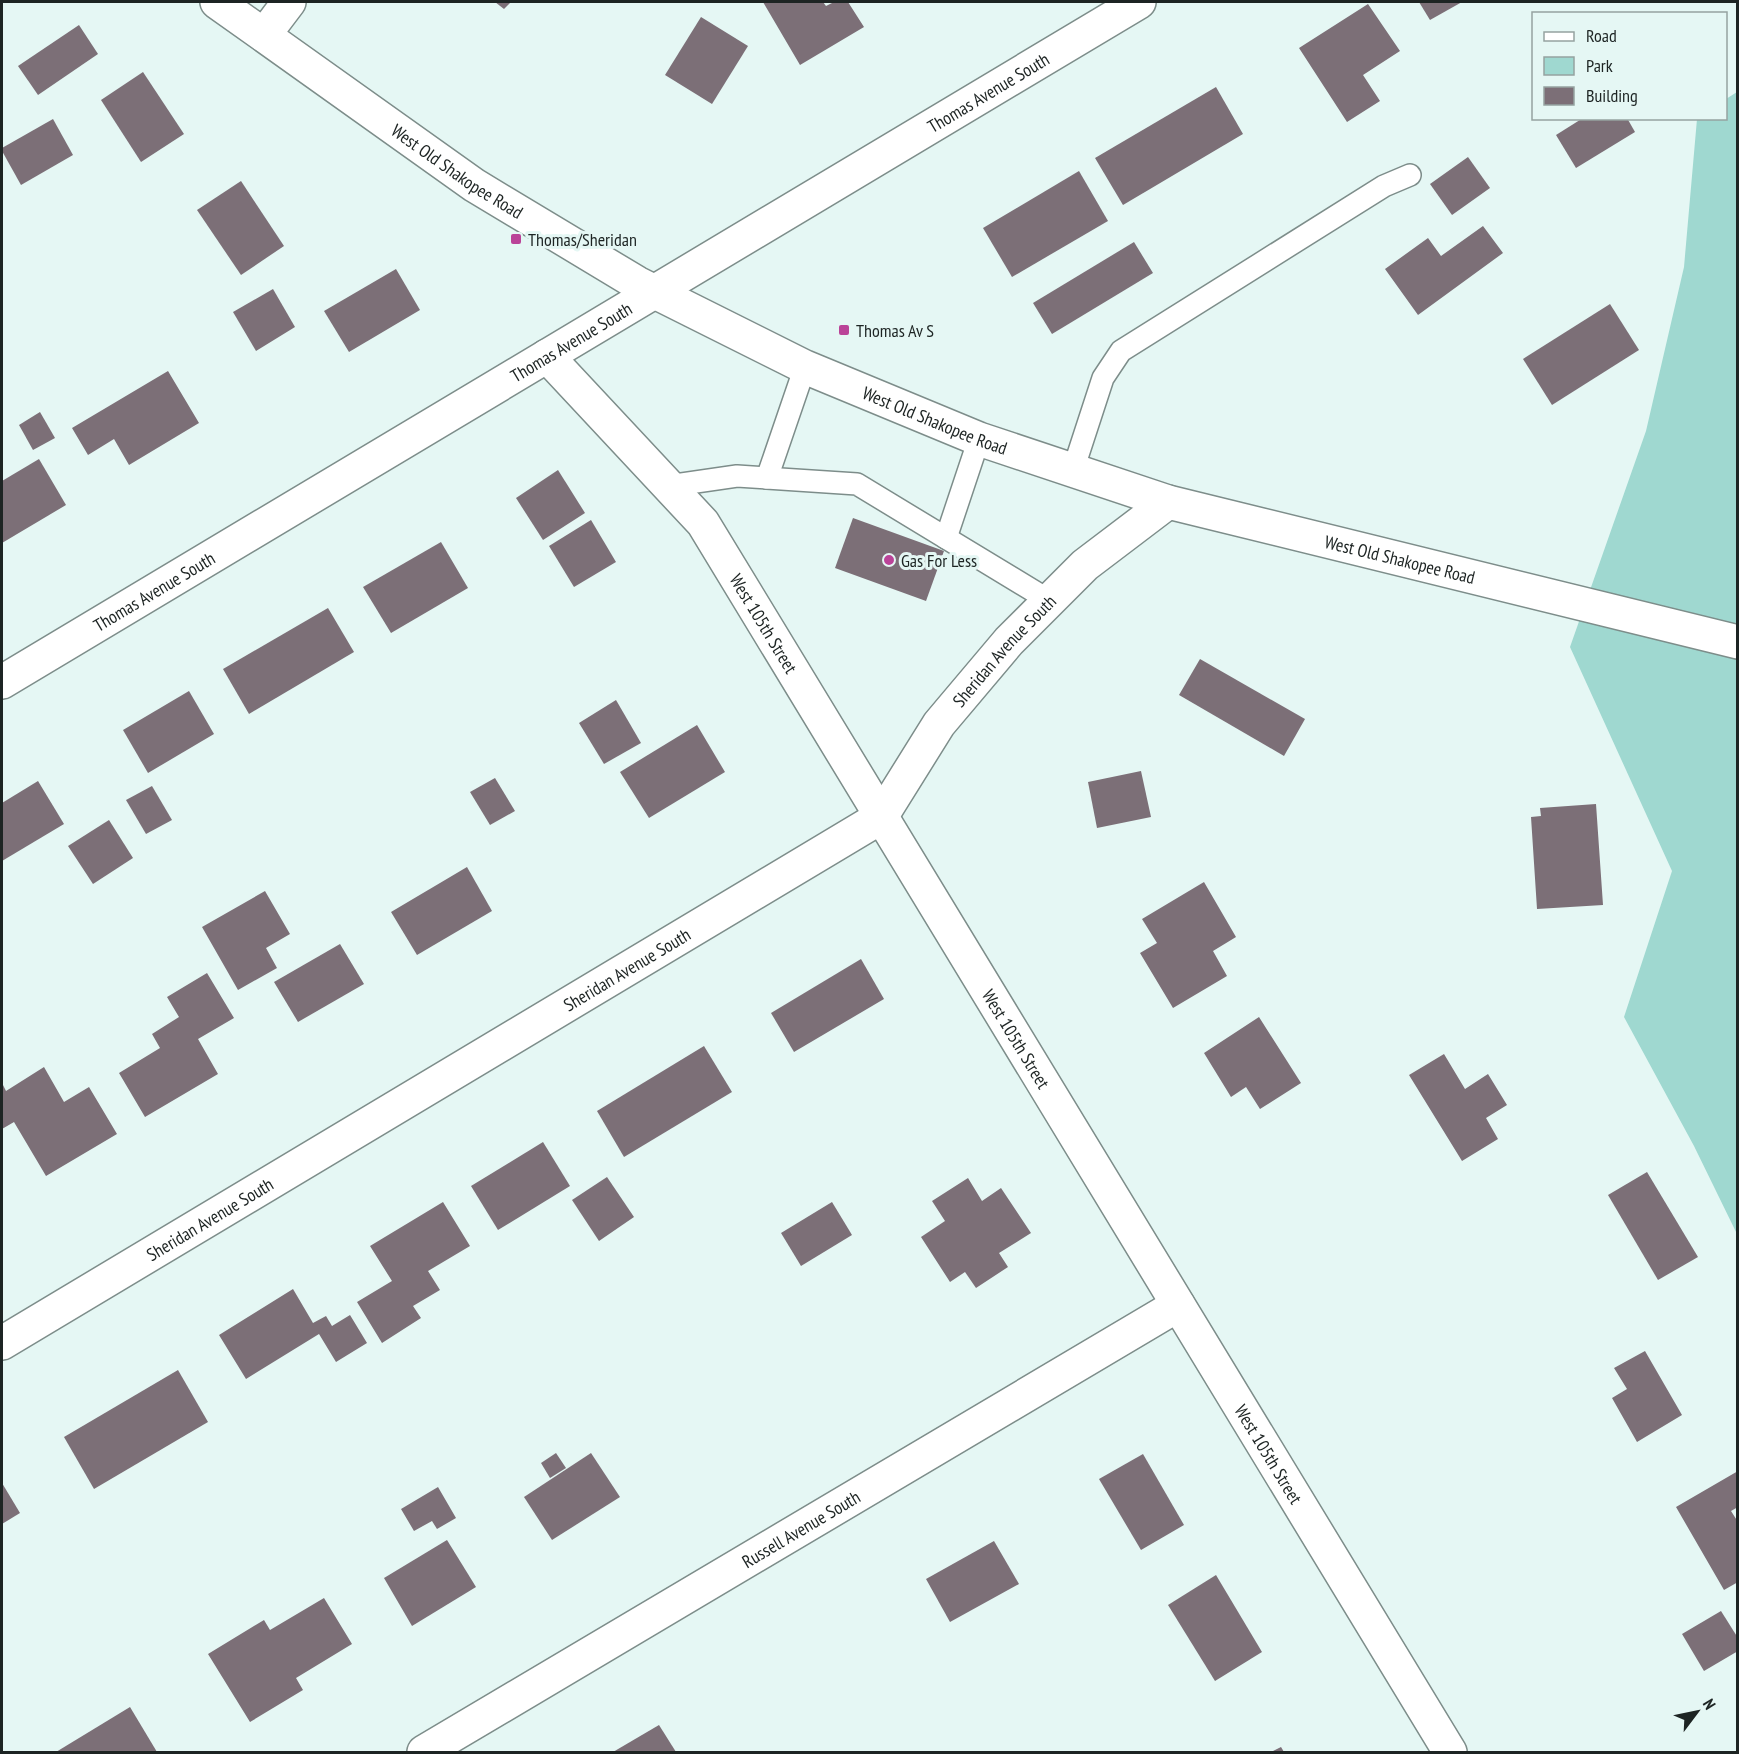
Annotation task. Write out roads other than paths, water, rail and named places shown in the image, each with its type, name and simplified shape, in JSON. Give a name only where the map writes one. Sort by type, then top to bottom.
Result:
[{"type":"street","name":"West Old Shakopee Road","points":[[218,2],[474,185],[637,284],[805,367],[979,439],[1168,502],[1737,642]]},
{"type":"street","points":[[264,35],[289,2]]},
{"type":"street","name":"Thomas Avenue South","points":[[2,681],[1139,2]]},
{"type":"street","name":"West 105th Street","points":[[546,356],[703,523],[1450,1752]]},
{"type":"street","name":"Sheridan Avenue South","points":[[2,1343],[881,817],[939,724],[1009,641],[1085,565],[1168,502]]},
{"type":"street","name":"Russell Avenue South","points":[[424,1752],[1178,1305]]},
{"type":"lane","points":[[1073,470],[1103,378],[1121,351],[1384,186],[1410,175]]},
{"type":"lane","points":[[766,478],[805,367]]},
{"type":"lane","points":[[946,538],[979,439]]},
{"type":"lane","points":[[668,486],[737,476],[857,484],[1050,601]]},
{"type":"place","name":"Thomas/Sheridan","points":[[516,239]]},
{"type":"place","name":"Thomas Av S","points":[[844,330]]},
{"type":"place","name":"Gas For Less","points":[[889,560]]}]
